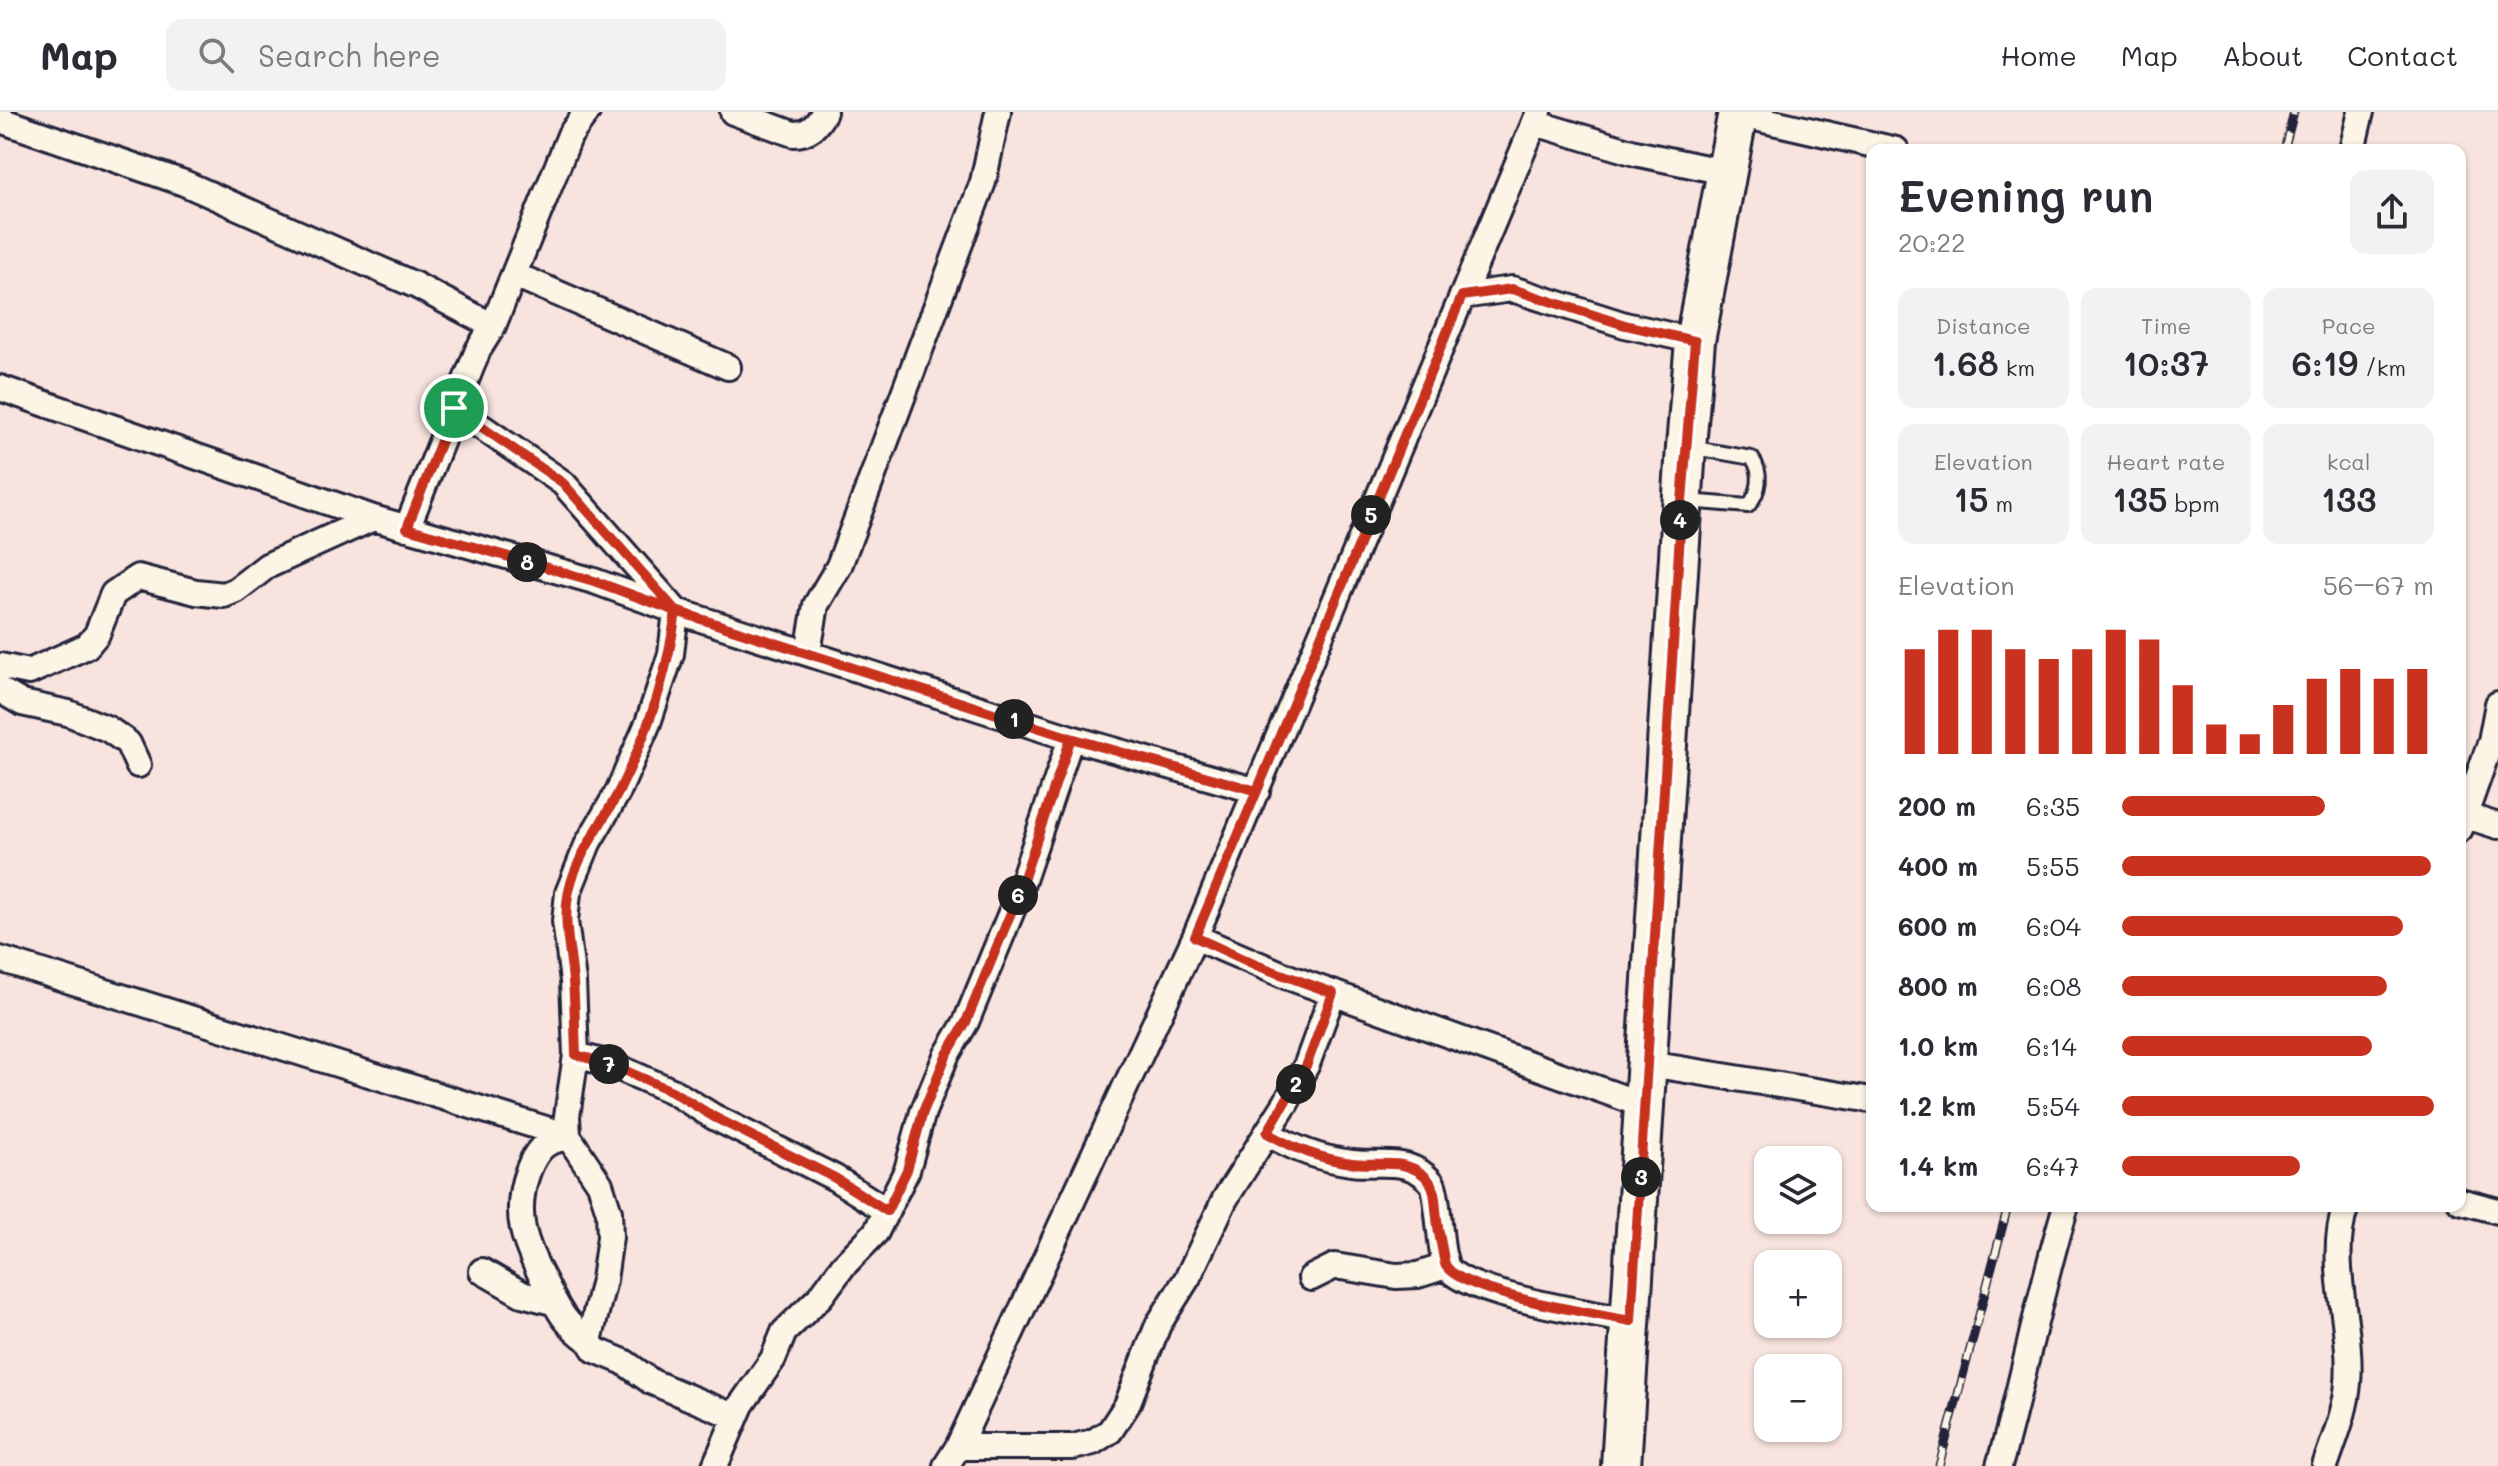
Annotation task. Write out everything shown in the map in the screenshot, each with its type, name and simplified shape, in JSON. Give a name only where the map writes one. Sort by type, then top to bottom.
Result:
[{"type":"main road","points":[[1621,1466],[1649,1064],[1682,501],[1695,341],[1738,113]]},
{"type":"street","points":[[407,528],[478,350],[493,326],[515,275],[570,135],[587,112]]},
{"type":"street","points":[[733,112],[793,134],[808,132],[824,112]]},
{"type":"street","points":[[808,652],[816,605],[839,566],[983,182],[998,112]]},
{"type":"street","points":[[2353,144],[2361,112]]},
{"type":"street","points":[[1738,113],[1870,144]]},
{"type":"street","points":[[1333,993],[1307,1064],[1225,1199],[1188,1277],[1158,1325],[1127,1405],[1110,1431],[1093,1442],[1073,1447],[952,1456],[1195,937],[1537,117],[1635,153],[1725,172]]},
{"type":"street","points":[[0,120],[184,183],[415,285],[493,326]]},
{"type":"street","points":[[515,275],[728,367]]},
{"type":"street","points":[[1462,296],[1512,289],[1625,325],[1695,341]]},
{"type":"street","points":[[0,388],[373,518],[594,581],[676,611],[1071,738],[1257,791]]},
{"type":"street","points":[[454,408],[563,483],[676,611],[671,654],[648,723],[618,792],[588,843],[568,893],[565,921],[573,981],[576,1055],[567,1116],[568,1136],[600,1184],[609,1212],[610,1237],[604,1280],[589,1341]]},
{"type":"street","points":[[0,666],[29,672],[87,646],[97,634],[113,594],[138,577],[196,592],[224,595],[236,590],[267,566],[373,518]]},
{"type":"street","points":[[0,690],[22,703],[68,713],[108,729],[128,743],[138,765]]},
{"type":"street","points":[[2466,807],[2491,741],[2498,704]]},
{"type":"street","points":[[715,1466],[741,1405],[773,1359],[784,1332],[821,1296],[843,1266],[876,1232],[887,1211],[907,1170],[923,1112],[946,1056],[966,1022],[1017,898],[1071,738]]},
{"type":"street","points":[[2466,821],[2498,826]]},
{"type":"street","points":[[1195,937],[1256,965],[1646,1106]]},
{"type":"street","points":[[0,959],[568,1136]]},
{"type":"street","points":[[576,1055],[610,1064],[672,1091],[714,1117],[835,1178],[887,1211]]},
{"type":"street","points":[[1649,1064],[1866,1099]]},
{"type":"street","points":[[1267,1133],[1312,1155],[1354,1163],[1403,1164],[1419,1172],[1432,1183],[1446,1266],[1457,1276],[1487,1290],[1631,1321]]},
{"type":"street","points":[[568,1136],[547,1144],[534,1156],[524,1182],[520,1205],[523,1233],[552,1302],[571,1328],[589,1341],[595,1350],[624,1362],[652,1382],[736,1417]]},
{"type":"street","points":[[2466,1203],[2498,1211]]},
{"type":"street","points":[[1999,1466],[2017,1404],[2045,1273],[2064,1212]]},
{"type":"street","points":[[2325,1466],[2340,1423],[2349,1383],[2345,1310],[2337,1248],[2345,1212]]},
{"type":"street","points":[[1311,1278],[1335,1266],[1407,1276],[1446,1266]]},
{"type":"street","points":[[482,1271],[522,1294],[552,1302]]},
{"type":"lane","points":[[1682,501],[1748,506],[1757,496],[1759,468],[1752,458],[1686,447]]},
{"type":"railway","points":[[2286,144],[2294,112]]},
{"type":"railway","points":[[1939,1466],[2006,1212]]},
{"type":"route","points":[[454,408],[407,528],[594,581],[676,611],[671,654],[648,723],[618,792],[588,843],[568,893],[565,921],[573,981],[576,1055],[610,1064],[672,1091],[714,1117],[835,1178],[887,1211],[907,1170],[923,1112],[946,1056],[966,1022],[1017,898],[1071,738],[1164,765],[1257,791],[1462,296],[1512,289],[1625,325],[1695,341],[1682,501],[1631,1321],[1487,1290],[1457,1276],[1446,1266],[1432,1183],[1419,1172],[1403,1164],[1354,1163],[1323,1158],[1302,1152],[1267,1133],[1307,1064],[1333,993],[1256,965],[1195,937],[1257,791],[1071,738],[676,611],[563,483],[454,408]]}]
